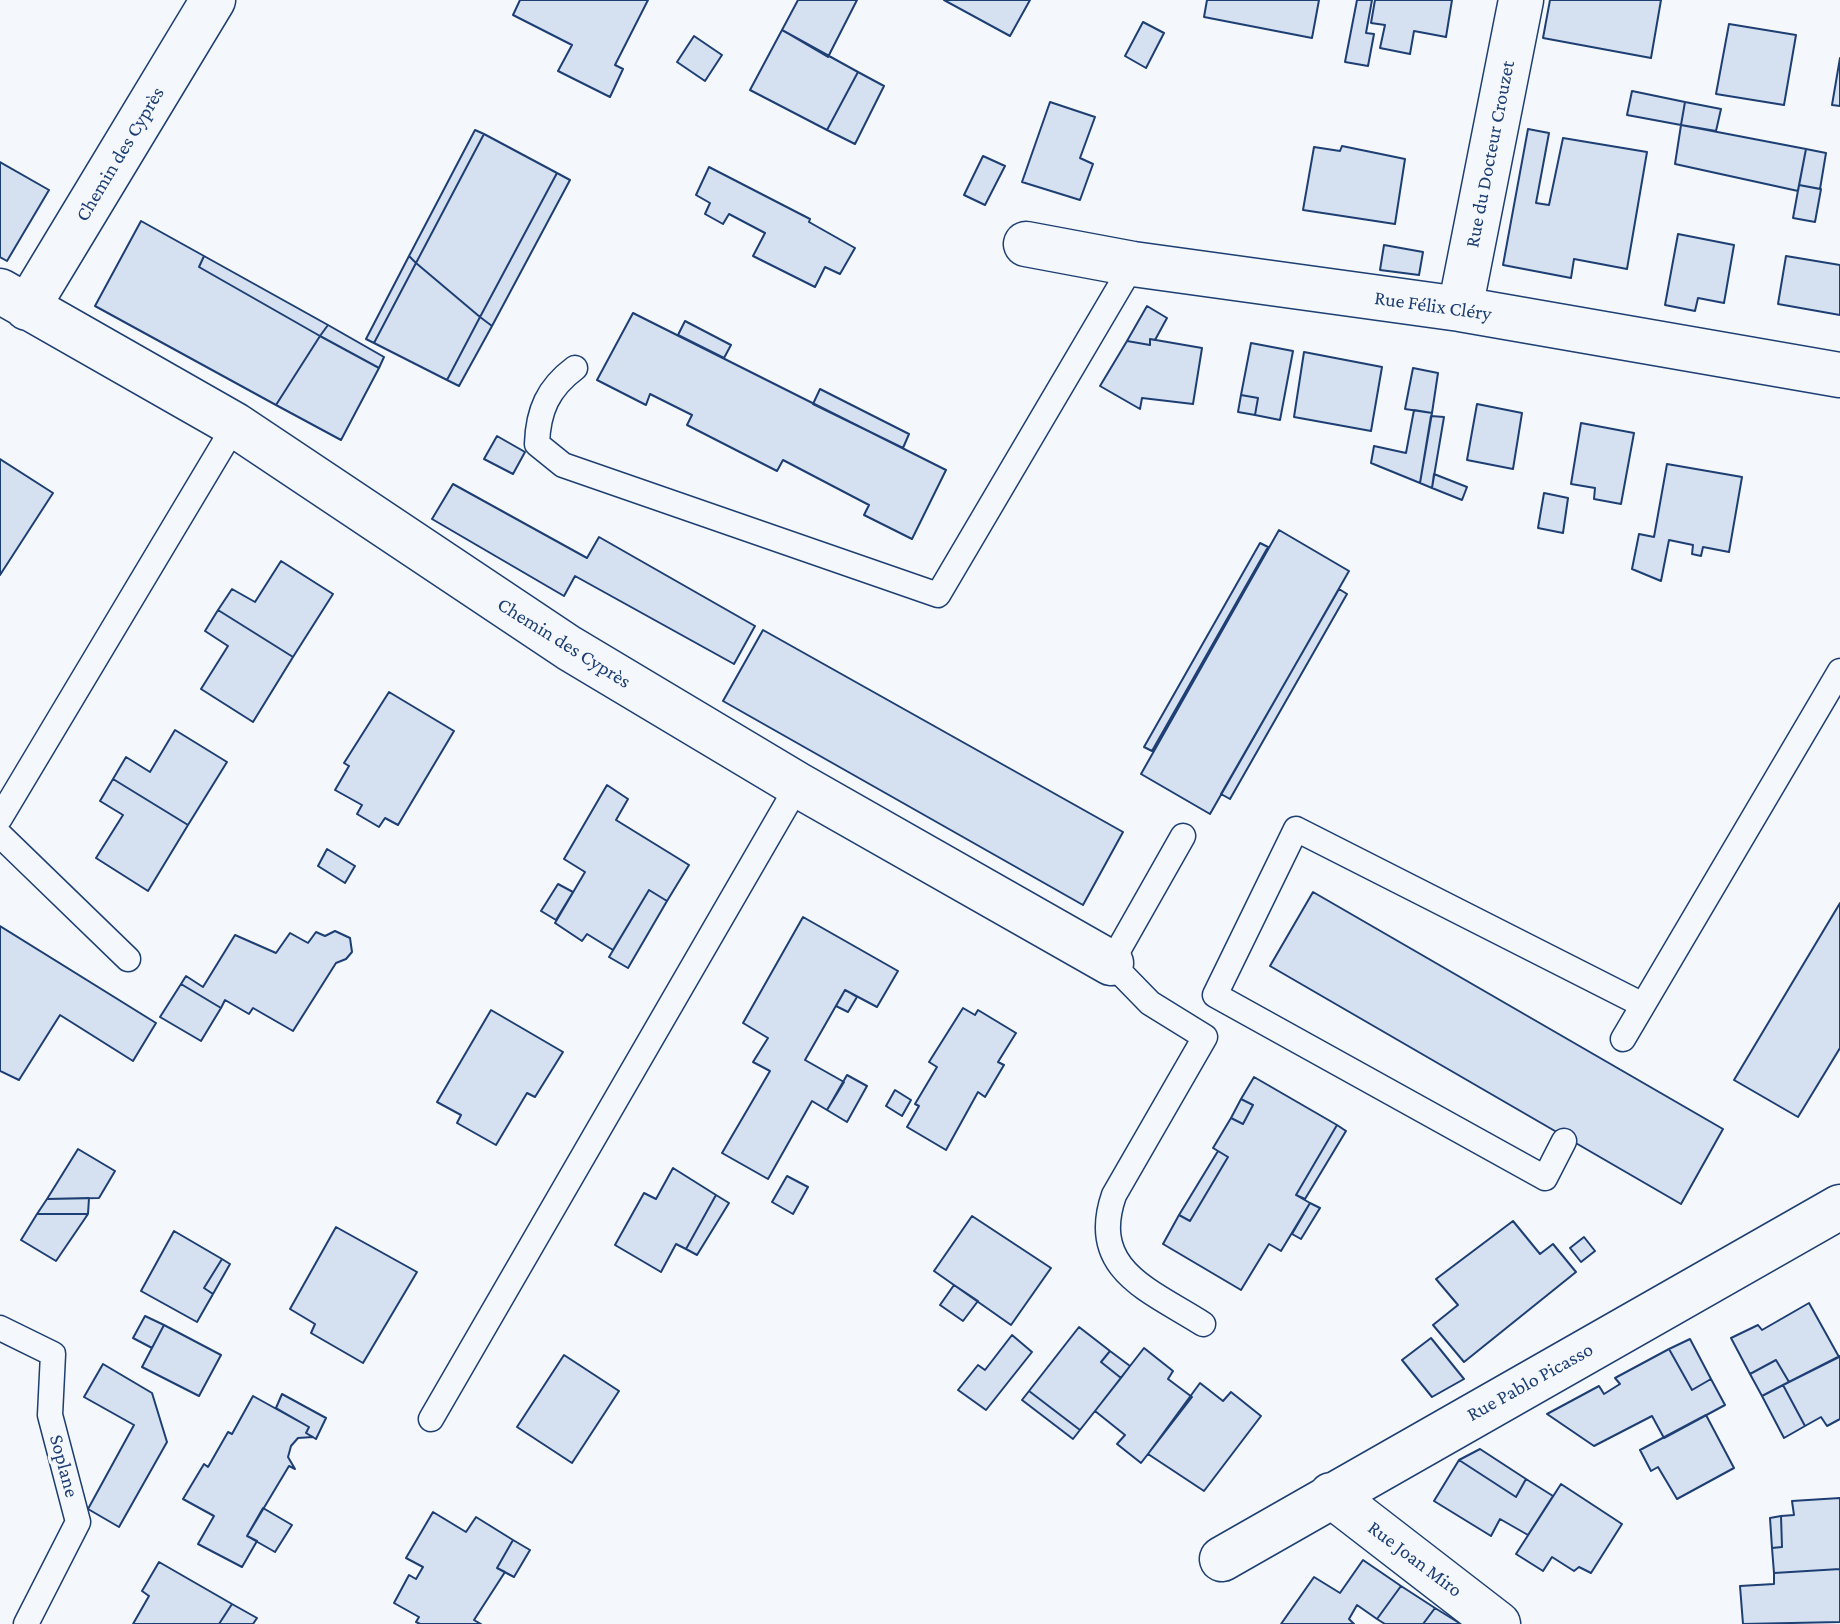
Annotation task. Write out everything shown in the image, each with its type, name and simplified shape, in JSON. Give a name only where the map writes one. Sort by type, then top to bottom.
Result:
[{"type":"street","name":"Chemin des Cyprès","points":[[213,0],[13,299],[235,425],[569,648],[798,785],[1111,963]]},
{"type":"street","name":"Rue du Docteur Crouzet","points":[[1460,309],[1521,0]]},
{"type":"street","name":"Rue Félix Cléry","points":[[1026,244],[1133,264],[1460,309],[1840,375]]},
{"type":"street","name":"Rue Pablo Picasso","points":[[1222,1559],[1840,1207]]},
{"type":"street","name":"Rue Joan Miro","points":[[1331,1495],[1498,1624]]},
{"type":"lane","points":[[575,368],[561,378],[538,416],[537,444],[563,465],[938,595],[1133,264]]},
{"type":"lane","points":[[0,818],[235,425]]},
{"type":"lane","points":[[1623,1039],[1840,671]]},
{"type":"lane","points":[[431,1419],[798,785]]},
{"type":"lane","points":[[1564,1141],[1545,1178],[1215,995],[1296,829],[1643,1005]]},
{"type":"lane","points":[[0,835],[128,959]]},
{"type":"lane","points":[[1183,836],[1111,963],[1150,1003],[1205,1037],[1114,1195],[1105,1221],[1108,1247],[1128,1276],[1203,1324]]},
{"type":"lane","name":"Soplane","points":[[0,1328],[53,1354],[50,1415],[78,1522],[26,1624]]},
{"type":"building","points":[[520,0],[648,0],[615,65],[623,69],[610,97],[558,71],[572,45],[513,15]]},
{"type":"building","points":[[798,0],[857,0],[828,57],[782,30]]},
{"type":"building","points":[[944,0],[1030,0],[1010,36]]},
{"type":"building","points":[[1207,0],[1319,0],[1312,38],[1204,17]]},
{"type":"building","points":[[1357,0],[1372,0],[1366,33],[1374,34],[1368,66],[1345,62]]},
{"type":"building","points":[[1375,0],[1452,0],[1446,37],[1414,31],[1410,54],[1380,48],[1385,25],[1371,23]]},
{"type":"building","points":[[1550,0],[1661,0],[1651,58],[1543,38]]},
{"type":"building","points":[[1143,22],[1164,33],[1146,68],[1125,56]]},
{"type":"building","points":[[1729,24],[1796,35],[1784,105],[1716,94]]},
{"type":"building","points":[[782,30],[858,72],[827,130],[750,90]]},
{"type":"building","points":[[694,36],[722,55],[705,81],[677,62]]},
{"type":"building","points":[[1840,58],[1840,106],[1832,105]]},
{"type":"building","points":[[858,72],[884,86],[855,144],[827,130]]},
{"type":"building","points":[[1632,91],[1685,102],[1681,125],[1627,115]]},
{"type":"building","points":[[1050,102],[1095,117],[1080,158],[1093,164],[1080,200],[1022,182]]},
{"type":"building","points":[[1685,102],[1721,109],[1716,131],[1681,125]]},
{"type":"building","points":[[1681,125],[1806,149],[1798,191],[1675,164]]},
{"type":"building","points":[[1528,129],[1549,133],[1536,203],[1549,205],[1563,138],[1647,152],[1627,269],[1574,259],[1571,278],[1503,265]]},
{"type":"building","points":[[475,130],[484,134],[416,263],[409,256]]},
{"type":"building","points":[[484,134],[557,173],[480,317],[416,263]]},
{"type":"building","points":[[1342,146],[1405,159],[1395,224],[1303,210],[1314,147],[1340,151]]},
{"type":"building","points":[[1806,149],[1826,153],[1820,189],[1799,185]]},
{"type":"building","points":[[983,156],[1005,166],[985,205],[964,195]]},
{"type":"building","points":[[0,162],[49,190],[7,261],[0,257]]},
{"type":"building","points":[[709,167],[810,219],[809,222],[855,248],[840,274],[825,267],[815,287],[753,256],[765,233],[729,214],[723,224],[705,214],[710,203],[696,195]]},
{"type":"building","points":[[557,173],[570,180],[492,326],[480,317]]},
{"type":"building","points":[[1799,185],[1821,189],[1815,222],[1793,218]]},
{"type":"building","points":[[141,221],[204,256],[199,267],[320,336],[276,405],[95,306]]},
{"type":"building","points":[[1678,234],[1734,245],[1724,303],[1698,298],[1695,311],[1665,305]]},
{"type":"building","points":[[1384,245],[1423,252],[1419,275],[1380,270]]},
{"type":"building","points":[[204,256],[328,325],[320,336],[199,267]]},
{"type":"building","points":[[409,256],[416,263],[374,343],[366,339]]},
{"type":"building","points":[[1786,256],[1840,265],[1840,315],[1778,304]]},
{"type":"building","points":[[416,263],[480,317],[447,380],[374,343]]},
{"type":"building","points":[[1147,306],[1167,318],[1155,340],[1150,339],[1150,345],[1127,341]]},
{"type":"building","points":[[633,313],[946,470],[912,539],[864,515],[869,505],[783,460],[777,471],[687,425],[692,415],[650,394],[646,405],[597,380]]},
{"type":"building","points":[[480,317],[492,326],[459,386],[447,380]]},
{"type":"building","points":[[685,321],[731,345],[724,358],[678,335]]},
{"type":"building","points":[[328,325],[384,357],[379,368],[320,336]]},
{"type":"building","points":[[320,336],[379,368],[341,440],[276,405]]},
{"type":"building","points":[[1150,339],[1202,348],[1193,404],[1142,398],[1140,409],[1100,386],[1127,341],[1150,345]]},
{"type":"building","points":[[1251,343],[1293,351],[1280,420],[1255,415],[1258,398],[1241,395]]},
{"type":"building","points":[[1304,352],[1382,367],[1371,431],[1294,417]]},
{"type":"building","points":[[1413,368],[1438,373],[1432,413],[1405,409]]},
{"type":"building","points":[[820,389],[909,434],[903,448],[813,404]]},
{"type":"building","points":[[1241,395],[1258,398],[1255,415],[1238,412]]},
{"type":"building","points":[[1477,404],[1522,413],[1513,469],[1467,460]]},
{"type":"building","points":[[1414,410],[1432,413],[1420,483],[1371,463],[1374,446],[1406,453]]},
{"type":"building","points":[[1431,416],[1444,417],[1432,488],[1420,483]]},
{"type":"building","points":[[1581,423],[1634,433],[1621,504],[1594,499],[1595,488],[1571,484]]},
{"type":"building","points":[[497,436],[525,452],[513,474],[484,459]]},
{"type":"building","points":[[0,459],[53,493],[0,575]]},
{"type":"building","points":[[1667,464],[1742,477],[1729,552],[1703,547],[1701,556],[1692,554],[1693,545],[1669,540],[1661,581],[1632,569],[1639,534],[1654,537]]},
{"type":"building","points":[[1434,474],[1467,487],[1462,500],[1432,488]]},
{"type":"building","points":[[453,484],[587,558],[599,537],[755,626],[734,664],[575,576],[564,596],[432,519]]},
{"type":"building","points":[[1544,493],[1568,498],[1563,533],[1538,528]]},
{"type":"building","points":[[1279,530],[1349,571],[1210,814],[1141,774]]},
{"type":"building","points":[[1260,543],[1268,547],[1152,751],[1144,747]]},
{"type":"building","points":[[281,561],[333,594],[293,657],[218,610],[232,589],[255,602]]},
{"type":"building","points":[[1339,589],[1347,594],[1230,799],[1221,794]]},
{"type":"building","points":[[218,610],[293,657],[253,722],[201,689],[228,646],[205,631]]},
{"type":"building","points":[[763,630],[1123,832],[1083,905],[723,701]]},
{"type":"building","points":[[389,692],[454,731],[398,825],[385,818],[379,827],[357,814],[362,805],[335,790],[349,766],[344,763]]},
{"type":"building","points":[[175,730],[227,762],[188,825],[113,779],[126,757],[150,772]]},
{"type":"building","points":[[113,779],[188,825],[148,891],[96,858],[123,815],[100,801]]},
{"type":"building","points":[[607,785],[628,799],[616,820],[689,865],[667,901],[649,890],[613,950],[587,934],[582,941],[555,923],[585,872],[564,859]]},
{"type":"building","points":[[327,849],[355,866],[345,883],[318,866]]},
{"type":"building","points":[[558,884],[573,892],[556,920],[541,911]]},
{"type":"building","points":[[649,890],[667,901],[628,968],[609,957]]},
{"type":"building","points":[[1313,892],[1723,1129],[1681,1204],[1270,966]]},
{"type":"building","points":[[1840,903],[1840,1048],[1798,1117],[1734,1080]]},
{"type":"building","points":[[803,917],[898,971],[877,1007],[845,990],[805,1060],[844,1082],[827,1110],[812,1101],[768,1179],[722,1153],[770,1071],[753,1062],[768,1038],[743,1023]]},
{"type":"building","points":[[0,926],[156,1023],[133,1061],[60,1015],[19,1080],[0,1071]]},
{"type":"building","points":[[335,931],[350,938],[352,952],[336,963],[293,1031],[253,1008],[249,1014],[225,1000],[221,1008],[181,984],[186,976],[203,987],[235,935],[276,953],[290,933],[308,943],[316,932],[325,936]]},
{"type":"building","points":[[181,984],[221,1008],[201,1041],[160,1017]]},
{"type":"building","points":[[845,990],[857,997],[848,1012],[836,1006]]},
{"type":"building","points":[[963,1008],[975,1015],[978,1010],[1016,1033],[998,1062],[1004,1065],[985,1097],[978,1092],[946,1150],[907,1127],[919,1106],[915,1104],[937,1067],[929,1062]]},
{"type":"building","points":[[491,1010],[563,1052],[535,1097],[527,1093],[496,1145],[457,1123],[461,1115],[437,1102]]},
{"type":"building","points":[[847,1075],[867,1086],[847,1122],[827,1110]]},
{"type":"building","points":[[1254,1077],[1337,1125],[1296,1195],[1310,1203],[1281,1251],[1269,1244],[1241,1290],[1163,1244],[1179,1215],[1190,1221],[1228,1157],[1213,1148],[1231,1118],[1243,1124],[1253,1105],[1241,1099]]},
{"type":"building","points":[[895,1090],[911,1100],[902,1116],[886,1106]]},
{"type":"building","points":[[1241,1099],[1253,1105],[1243,1124],[1231,1118]]},
{"type":"building","points":[[1337,1125],[1346,1131],[1305,1199],[1296,1195]]},
{"type":"building","points":[[78,1149],[115,1171],[99,1198],[47,1199]]},
{"type":"building","points":[[1218,1151],[1228,1157],[1190,1221],[1179,1215]]},
{"type":"building","points":[[673,1168],[716,1195],[686,1249],[676,1244],[661,1272],[615,1245],[644,1193],[656,1199]]},
{"type":"building","points":[[787,1176],[808,1187],[793,1214],[772,1202]]},
{"type":"building","points":[[716,1195],[729,1203],[697,1255],[686,1249]]},
{"type":"building","points":[[89,1198],[88,1214],[37,1214],[47,1199]]},
{"type":"building","points":[[1310,1203],[1320,1208],[1301,1239],[1292,1234]]},
{"type":"building","points":[[37,1214],[88,1214],[56,1261],[21,1240]]},
{"type":"building","points":[[972,1216],[1051,1268],[1011,1325],[934,1271]]},
{"type":"building","points":[[1513,1221],[1540,1254],[1553,1244],[1576,1272],[1464,1362],[1433,1325],[1458,1305],[1436,1279]]},
{"type":"building","points":[[336,1227],[417,1272],[363,1363],[311,1333],[315,1324],[290,1309]]},
{"type":"building","points":[[174,1231],[222,1259],[204,1288],[213,1294],[197,1322],[141,1291]]},
{"type":"building","points":[[1584,1237],[1595,1251],[1581,1262],[1570,1248]]},
{"type":"building","points":[[222,1259],[230,1264],[213,1294],[204,1288]]},
{"type":"building","points":[[954,1285],[978,1301],[963,1321],[940,1305]]},
{"type":"building","points":[[1809,1303],[1839,1357],[1789,1382],[1776,1360],[1750,1374],[1731,1338],[1758,1325],[1762,1330]]},
{"type":"building","points":[[145,1316],[164,1325],[152,1348],[133,1338]]},
{"type":"building","points":[[164,1325],[221,1355],[199,1396],[142,1367]]},
{"type":"building","points":[[1079,1327],[1110,1351],[1101,1362],[1121,1378],[1080,1430],[1029,1391]]},
{"type":"building","points":[[1012,1335],[1032,1352],[986,1410],[958,1390],[978,1365],[985,1370]]},
{"type":"building","points":[[1431,1338],[1464,1379],[1432,1397],[1402,1360]]},
{"type":"building","points":[[1690,1339],[1711,1379],[1692,1390],[1669,1349]]},
{"type":"building","points":[[1144,1348],[1173,1371],[1168,1379],[1192,1397],[1141,1463],[1117,1444],[1125,1435],[1095,1411]]},
{"type":"building","points":[[1669,1349],[1692,1390],[1711,1379],[1725,1405],[1664,1438],[1652,1416],[1594,1446],[1547,1414],[1599,1386],[1604,1394],[1620,1384],[1615,1378]]},
{"type":"building","points":[[1110,1351],[1130,1366],[1121,1378],[1101,1362]]},
{"type":"building","points":[[564,1355],[619,1391],[572,1463],[517,1427]]},
{"type":"building","points":[[1840,1356],[1840,1419],[1827,1426],[1821,1417],[1805,1426],[1783,1385]]},
{"type":"building","points":[[1776,1360],[1789,1382],[1762,1396],[1750,1374]]},
{"type":"building","points":[[103,1364],[152,1393],[167,1442],[119,1527],[88,1509],[134,1425],[84,1397]]},
{"type":"building","points":[[1200,1383],[1223,1401],[1231,1392],[1261,1416],[1204,1491],[1148,1454]]},
{"type":"building","points":[[1783,1385],[1805,1426],[1784,1438],[1762,1396]]},
{"type":"building","points":[[1029,1391],[1080,1430],[1073,1439],[1022,1400]]},
{"type":"building","points":[[282,1394],[326,1418],[316,1439],[306,1433],[309,1427],[276,1408]]},
{"type":"building","points":[[253,1396],[309,1427],[306,1433],[313,1437],[298,1438],[291,1446],[288,1457],[295,1469],[289,1466],[247,1536],[257,1541],[242,1567],[198,1544],[214,1516],[183,1499],[204,1464],[208,1467],[228,1432],[232,1434]]},
{"type":"building","points":[[1706,1415],[1734,1468],[1677,1499],[1658,1467],[1651,1471],[1640,1450]]},
{"type":"building","points":[[1480,1449],[1526,1479],[1516,1497],[1459,1460]]},
{"type":"building","points":[[1459,1460],[1516,1497],[1526,1479],[1553,1496],[1528,1535],[1500,1519],[1491,1536],[1434,1501]]},
{"type":"building","points":[[1561,1484],[1622,1524],[1591,1573],[1579,1567],[1574,1571],[1552,1557],[1543,1571],[1516,1554]]},
{"type":"building","points":[[1840,1498],[1840,1569],[1774,1573],[1772,1548],[1782,1547],[1781,1516],[1794,1515],[1792,1501]]},
{"type":"building","points":[[263,1508],[292,1525],[275,1552],[247,1536]]},
{"type":"building","points":[[433,1512],[466,1532],[476,1517],[513,1540],[497,1568],[505,1572],[474,1620],[481,1624],[420,1624],[416,1622],[419,1617],[394,1603],[409,1575],[416,1579],[423,1567],[406,1558]]},
{"type":"building","points":[[1781,1516],[1782,1547],[1772,1548],[1770,1518]]},
{"type":"building","points":[[513,1540],[530,1550],[514,1577],[497,1568]]},
{"type":"building","points":[[1363,1560],[1401,1586],[1377,1619],[1357,1605],[1349,1619],[1354,1624],[1281,1624],[1314,1577],[1340,1593]]},
{"type":"building","points":[[159,1562],[232,1604],[219,1624],[133,1624],[149,1596],[142,1591]]},
{"type":"building","points":[[1840,1569],[1840,1622],[1743,1624],[1740,1586],[1774,1584],[1774,1573]]},
{"type":"building","points":[[1401,1586],[1435,1608],[1423,1624],[1385,1624],[1377,1619]]},
{"type":"building","points":[[232,1604],[257,1618],[253,1624],[219,1624]]},
{"type":"building","points":[[1435,1608],[1461,1624],[1423,1624]]}]
